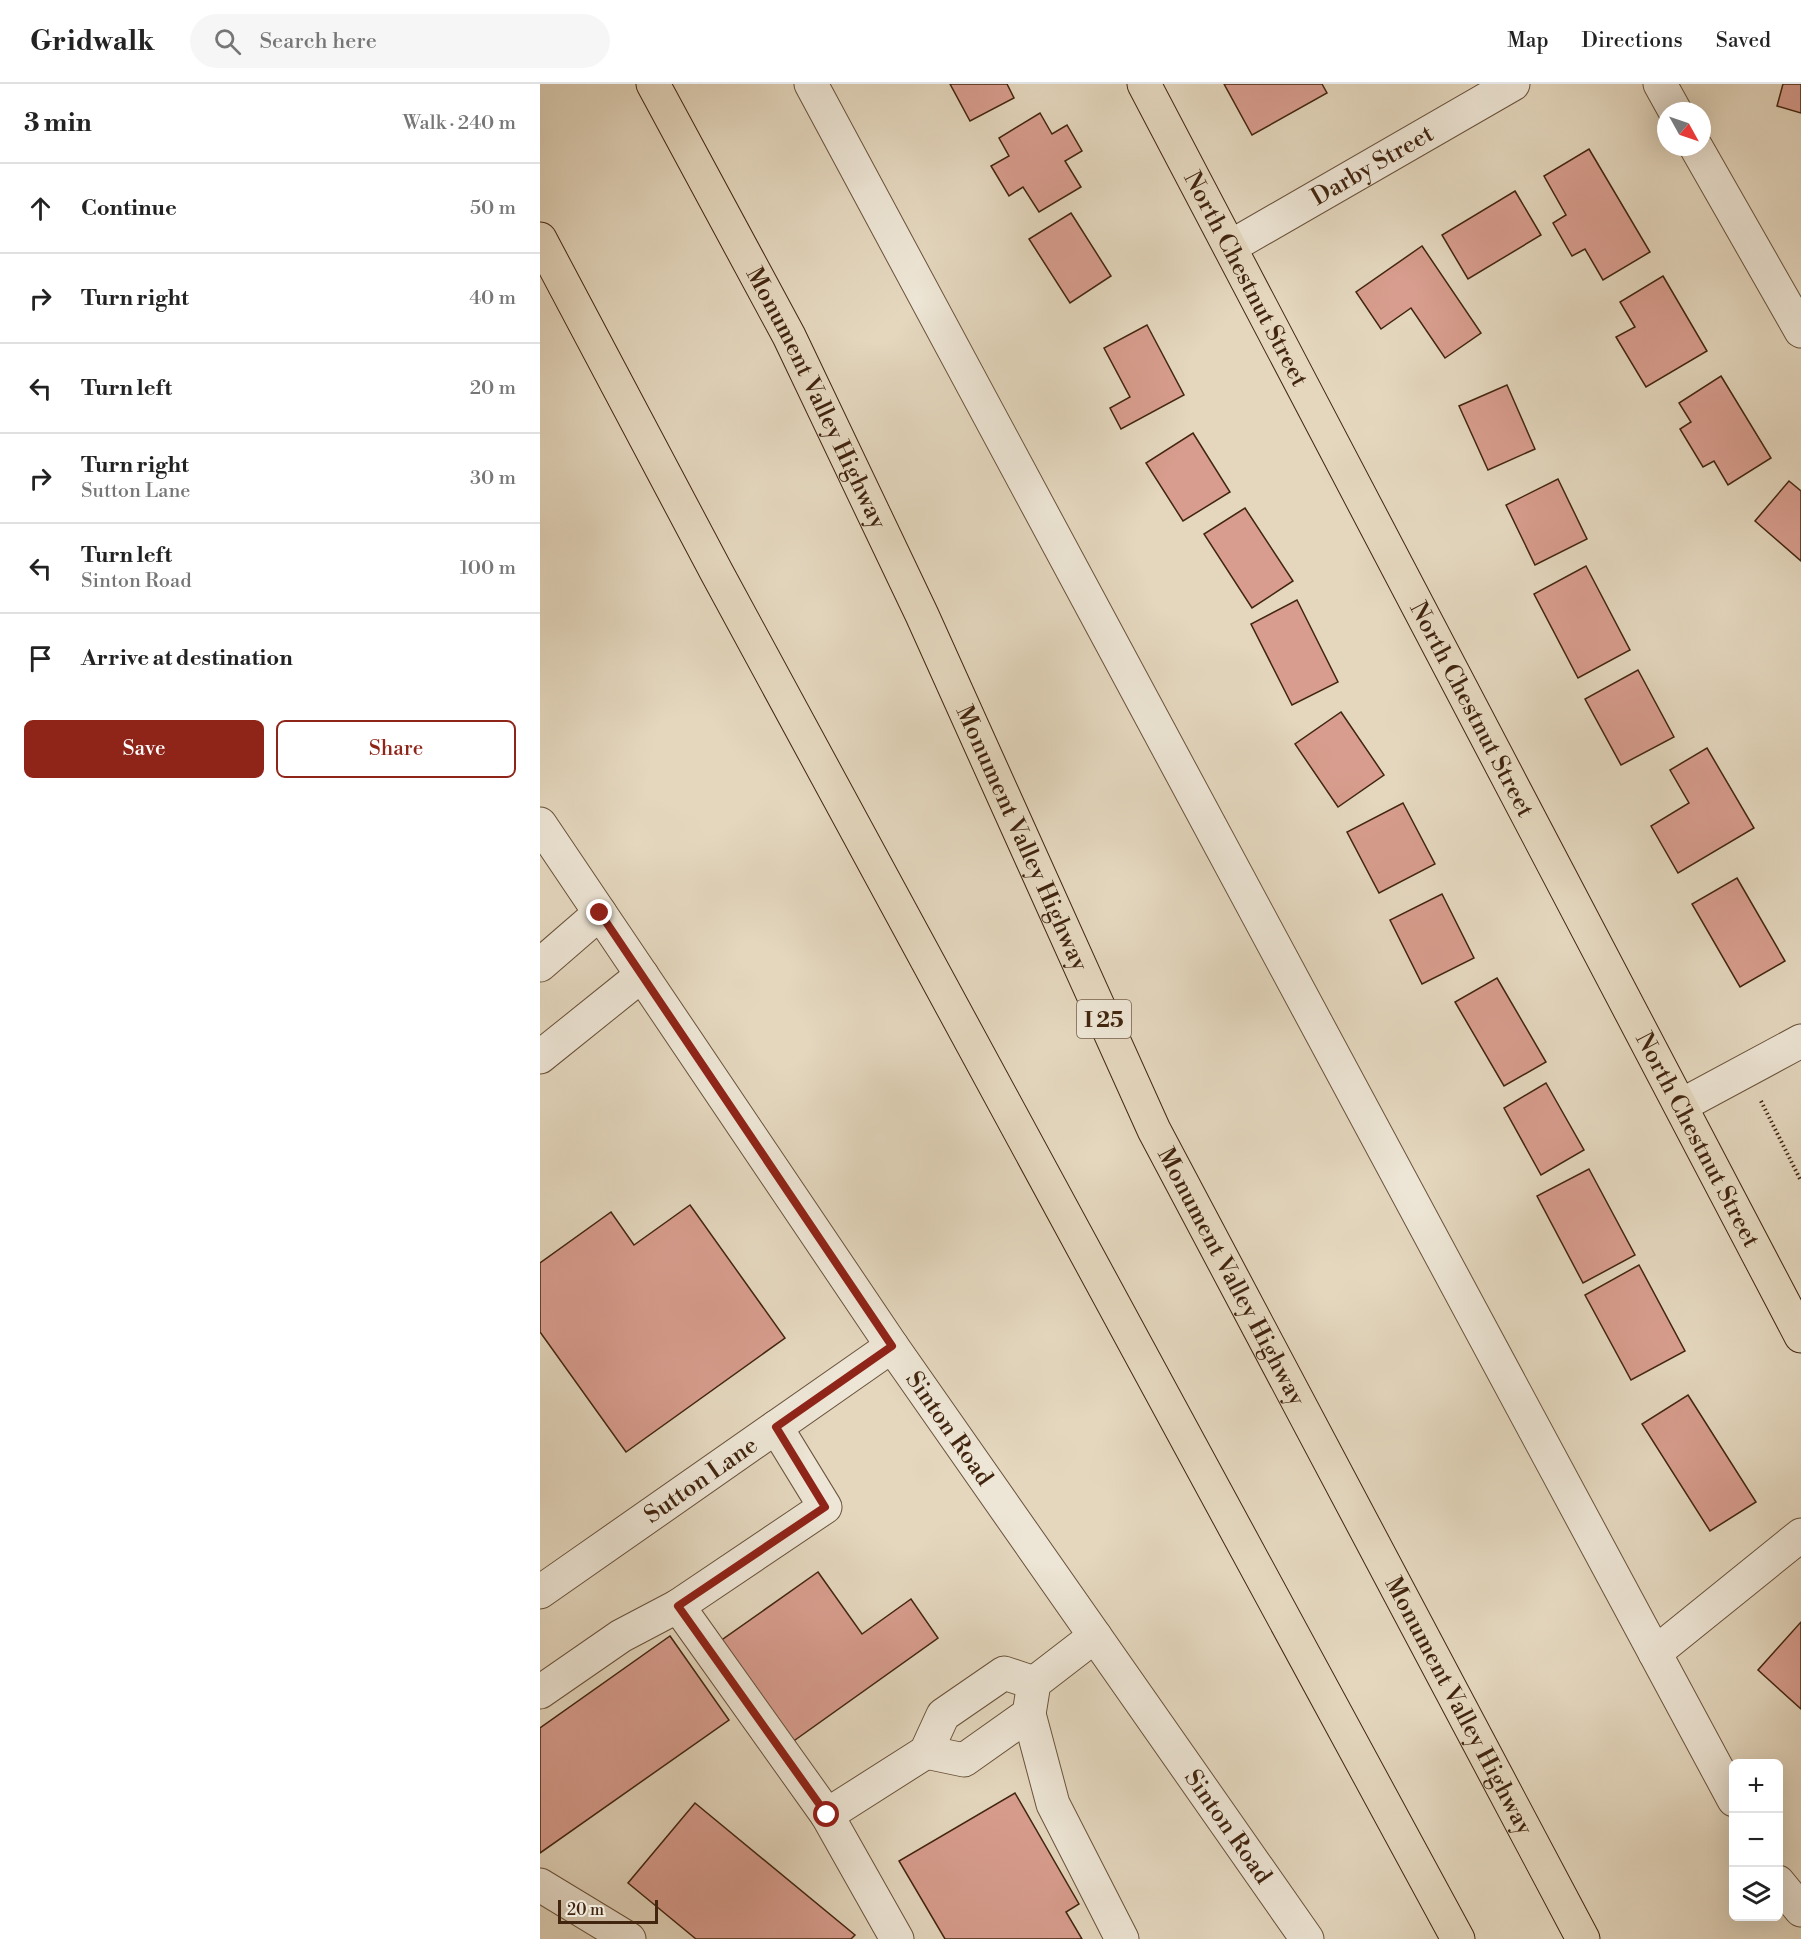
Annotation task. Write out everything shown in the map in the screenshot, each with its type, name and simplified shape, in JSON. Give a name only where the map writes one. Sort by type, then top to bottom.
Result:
[{"type":"main road","name":"Monument Valley Highway","points":[[653,84],[789,336],[922,615],[1154,1130],[1583,1939]]},
{"type":"main road","name":"North Chestnut Street","points":[[1144,84],[1797,1320]]},
{"type":"main road","points":[[540,239],[717,573],[1458,1939]]},
{"type":"street","points":[[811,84],[1729,1791]]},
{"type":"street","name":"Darby Street","points":[[1230,247],[1513,84]]},
{"type":"street","points":[[1660,84],[1670,102]]},
{"type":"street","points":[[1701,156],[1801,331]]},
{"type":"street","name":"Sinton Road","points":[[540,824],[892,1346],[1307,1939]]},
{"type":"street","points":[[540,965],[600,913]]},
{"type":"street","points":[[540,1057],[642,975]]},
{"type":"street","points":[[1682,1106],[1801,1041]]},
{"type":"street","name":"Sutton Lane","points":[[540,1592],[892,1346]]},
{"type":"street","points":[[540,1692],[621,1636],[678,1606],[825,1507],[776,1427]]},
{"type":"street","points":[[1654,1653],[1801,1535]]},
{"type":"street","points":[[678,1606],[827,1815],[897,1939]]},
{"type":"street","points":[[1095,1636],[1034,1683],[1029,1714],[1053,1804],[1122,1939]]},
{"type":"street","points":[[827,1815],[926,1752],[943,1715],[1004,1672],[1034,1683]]},
{"type":"street","points":[[926,1752],[964,1760],[1029,1714]]},
{"type":"street","points":[[540,1885],[629,1939]]},
{"type":"street","points":[[1783,1887],[1801,1910]]},
{"type":"path","points":[[1747,1070],[1801,1181]]},
{"type":"building","points":[[950,84],[1007,84],[1014,98],[970,121]]},
{"type":"building","points":[[1224,84],[1322,84],[1327,93],[1252,135]]},
{"type":"building","points":[[1783,84],[1801,84],[1801,113],[1777,106]]},
{"type":"building","points":[[1040,113],[1052,134],[1067,125],[1082,151],[1065,161],[1081,187],[1039,212],[1023,187],[1009,196],[991,166],[1009,156],[999,138]]},
{"type":"building","points":[[1589,149],[1650,252],[1603,280],[1585,249],[1572,256],[1553,223],[1566,215],[1544,176]]},
{"type":"building","points":[[1515,191],[1541,235],[1468,279],[1442,235]]},
{"type":"building","points":[[1071,213],[1111,276],[1070,303],[1029,239]]},
{"type":"building","points":[[1422,246],[1481,333],[1445,358],[1411,308],[1381,329],[1356,292]]},
{"type":"building","points":[[1663,276],[1707,351],[1646,387],[1616,337],[1635,327],[1620,302]]},
{"type":"building","points":[[1147,325],[1184,395],[1121,429],[1110,408],[1130,397],[1104,348]]},
{"type":"building","points":[[1721,376],[1771,458],[1728,485],[1714,461],[1703,467],[1680,429],[1691,422],[1679,403]]},
{"type":"building","points":[[1507,385],[1535,449],[1488,470],[1459,406]]},
{"type":"building","points":[[1193,433],[1230,492],[1183,521],[1146,463]]},
{"type":"building","points":[[1558,479],[1587,539],[1535,565],[1506,505]]},
{"type":"building","points":[[1789,481],[1801,491],[1801,561],[1755,521]]},
{"type":"building","points":[[1245,508],[1293,581],[1252,608],[1204,534]]},
{"type":"building","points":[[1586,566],[1630,650],[1578,678],[1534,594]]},
{"type":"building","points":[[1297,600],[1338,682],[1292,705],[1251,624]]},
{"type":"building","points":[[1638,670],[1674,737],[1621,765],[1585,699]]},
{"type":"building","points":[[1341,712],[1384,775],[1338,807],[1295,744]]},
{"type":"building","points":[[1707,748],[1754,828],[1678,873],[1651,826],[1689,803],[1670,770]]},
{"type":"building","points":[[1403,803],[1435,864],[1379,893],[1347,832]]},
{"type":"building","points":[[1737,878],[1785,961],[1740,987],[1692,904]]},
{"type":"building","points":[[1442,894],[1474,958],[1422,984],[1390,920]]},
{"type":"building","points":[[1497,978],[1546,1062],[1504,1086],[1455,1002]]},
{"type":"building","points":[[1546,1083],[1584,1150],[1541,1175],[1504,1108]]},
{"type":"building","points":[[1589,1169],[1635,1255],[1583,1283],[1537,1196]]},
{"type":"building","points":[[690,1205],[785,1338],[626,1452],[540,1332],[540,1263],[611,1212],[634,1245]]},
{"type":"building","points":[[1639,1265],[1685,1351],[1631,1380],[1585,1295]]},
{"type":"building","points":[[1688,1395],[1756,1502],[1710,1531],[1642,1424]]},
{"type":"building","points":[[818,1572],[862,1634],[911,1599],[938,1638],[788,1745],[716,1644]]},
{"type":"building","points":[[1801,1622],[1801,1709],[1758,1670]]},
{"type":"building","points":[[670,1636],[729,1720],[540,1853],[540,1728]]},
{"type":"building","points":[[1015,1793],[1079,1904],[1066,1912],[1082,1939],[945,1939],[899,1861]]},
{"type":"building","points":[[695,1803],[855,1935],[851,1939],[696,1939],[628,1883]]},
{"type":"route","points":[[600,913],[892,1346],[776,1427],[825,1507],[678,1606],[827,1815]]}]
